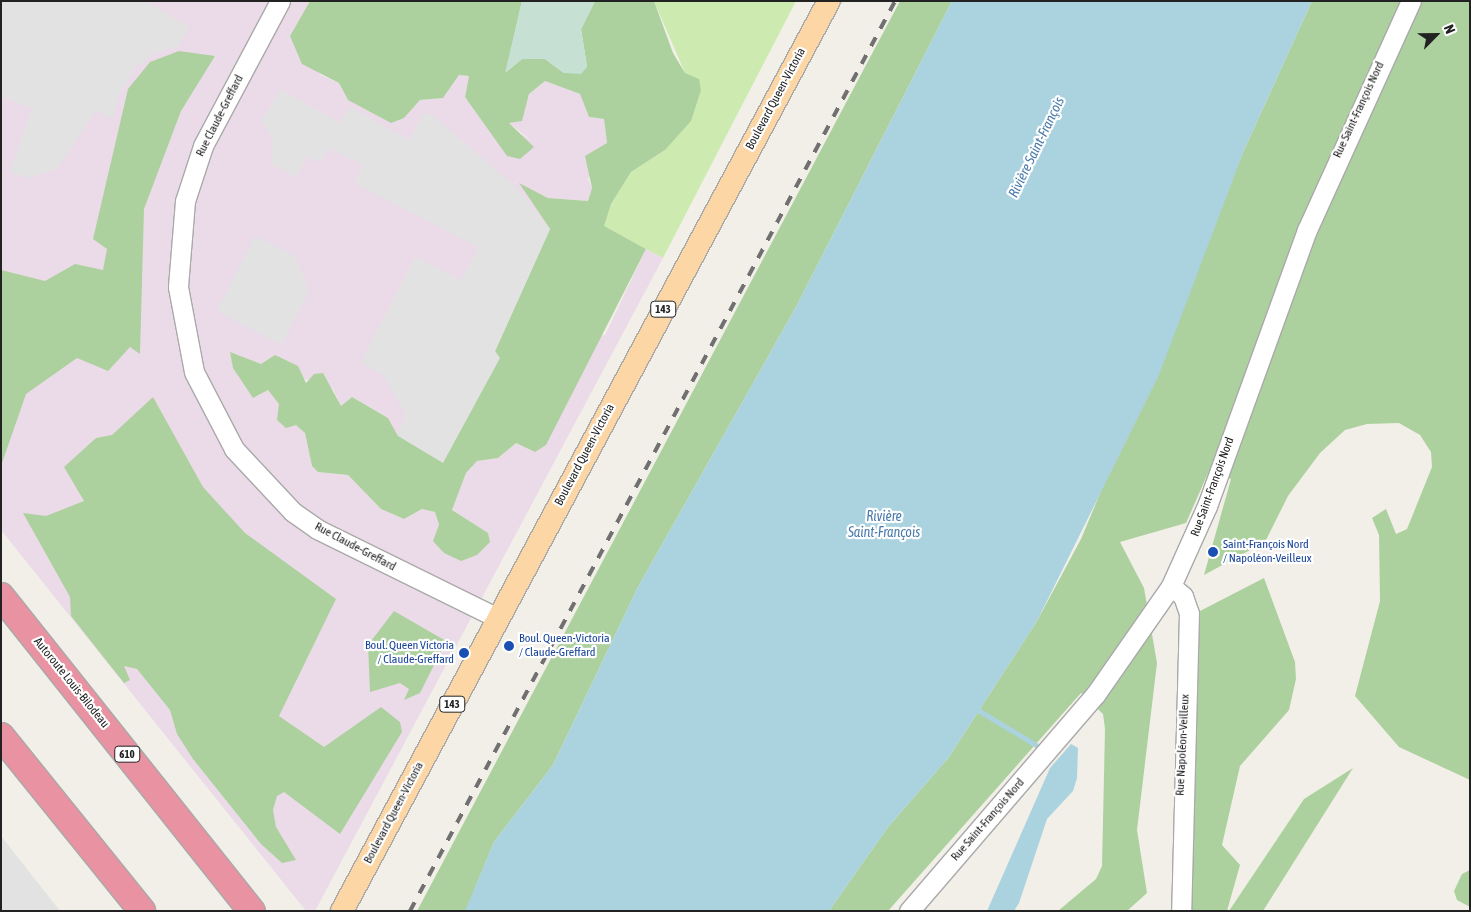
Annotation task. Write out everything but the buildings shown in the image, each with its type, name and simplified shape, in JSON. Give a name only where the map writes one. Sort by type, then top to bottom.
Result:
[{"type":"highway","name":"Autoroute Louis-Bilodeau","points":[[1,596],[252,911]]},
{"type":"highway","points":[[1,736],[142,911]]},
{"type":"main road","name":"Boulevard Queen-Victoria","points":[[342,911],[829,1]]},
{"type":"street","name":"Rue Claude-Greffard","points":[[280,1],[203,146],[185,201],[178,287],[194,372],[234,449],[293,512],[317,528],[498,618]]},
{"type":"street","name":"Rue Saint-François Nord","points":[[909,911],[1072,723],[1130,650],[1171,586],[1207,506],[1307,230],[1411,1]]},
{"type":"street","name":"Rue Napoléon-Veilleux","points":[[1171,586],[1183,596],[1189,613],[1181,911]]},
{"type":"shaded area","points":[[1,1],[310,1],[290,36],[321,75],[339,83],[348,100],[404,118],[420,100],[443,98],[459,75],[469,76],[465,98],[532,141],[509,123],[522,120],[529,94],[545,81],[580,94],[589,117],[604,119],[607,143],[588,179],[592,188],[588,201],[548,198],[520,184],[550,229],[398,436],[388,418],[352,397],[341,407],[333,389],[230,353],[254,398],[268,390],[305,433],[312,466],[318,472],[348,475],[381,509],[404,519],[422,509],[435,512],[439,525],[487,533],[452,510],[466,473],[477,461],[498,458],[516,443],[535,452],[598,336],[605,335],[646,249],[663,258],[315,911],[306,911],[1,530]]},
{"type":"shaded area","points":[[1,1],[145,1],[189,27],[179,46],[157,52],[136,67],[118,97],[113,118],[95,111],[58,168],[29,178],[10,172],[32,108],[1,97]]},
{"type":"shaded area","points":[[280,89],[340,123],[350,107],[409,140],[423,114],[432,115],[516,187],[550,229],[495,351],[500,358],[443,463],[398,436],[405,414],[384,376],[361,363],[415,257],[461,280],[478,247],[354,183],[363,165],[329,148],[321,163],[307,156],[296,177],[271,164],[273,139],[262,121]]},
{"type":"shaded area","points":[[255,236],[296,257],[309,292],[282,345],[217,311]]},
{"type":"shaded area","points":[[1,836],[60,911],[1,911]]},
{"type":"green space","points":[[310,1],[522,1],[506,72],[522,59],[545,59],[564,73],[587,67],[581,29],[595,1],[654,1],[673,53],[685,73],[699,79],[701,90],[691,121],[665,150],[631,172],[611,204],[604,226],[646,249],[546,445],[535,452],[516,443],[498,458],[477,461],[466,473],[452,510],[488,533],[490,542],[477,555],[461,561],[444,553],[433,541],[439,525],[435,512],[422,509],[404,519],[381,509],[348,475],[318,472],[312,466],[305,433],[296,425],[286,428],[277,420],[279,404],[268,390],[253,398],[233,368],[230,352],[261,364],[275,355],[298,366],[306,383],[314,374],[323,373],[341,406],[352,397],[388,418],[398,436],[495,351],[550,229],[519,183],[548,198],[588,201],[592,188],[585,156],[607,143],[604,119],[589,117],[580,94],[545,81],[529,94],[522,121],[509,123],[534,147],[520,159],[507,156],[465,97],[469,76],[459,75],[443,98],[420,100],[404,118],[391,123],[348,100],[339,83],[302,64],[290,36]]},
{"type":"green space","points":[[522,1],[595,1],[581,29],[587,67],[581,74],[564,73],[545,59],[522,59],[505,73]]},
{"type":"green space","points":[[654,1],[796,1],[663,258],[603,226],[611,204],[631,172],[665,150],[685,73]]},
{"type":"green space","points":[[900,1],[952,1],[796,307],[638,587],[553,765],[494,842],[466,910],[417,911]]},
{"type":"green space","points":[[1312,1],[1470,1],[1470,780],[1399,747],[1355,696],[1380,601],[1379,535],[1372,518],[1386,509],[1396,534],[1407,529],[1432,467],[1431,452],[1420,435],[1399,423],[1367,424],[1345,430],[1320,453],[1288,496],[1265,542],[1204,575],[1231,479],[1209,471],[1186,523],[1120,542],[1144,588],[1157,663],[1137,830],[1147,893],[1127,911],[1058,911],[1096,879],[1102,866],[1105,729],[1103,714],[1081,693],[888,911],[829,911],[888,827],[949,757],[1037,621],[1081,539],[1244,150]]},
{"type":"green space","points":[[179,51],[215,56],[181,111],[144,209],[140,354],[130,347],[108,371],[77,358],[26,394],[1,466],[1,270],[45,281],[75,264],[103,270],[107,249],[93,239],[128,89],[150,62]]},
{"type":"green space","points":[[153,397],[203,487],[245,533],[336,599],[279,716],[324,747],[381,707],[400,722],[402,732],[340,834],[284,792],[277,796],[273,810],[276,827],[296,860],[282,863],[261,844],[193,759],[177,734],[170,710],[137,669],[124,666],[130,680],[124,683],[71,616],[70,597],[23,513],[46,516],[84,501],[64,467],[96,438],[112,435]]},
{"type":"green space","points":[[1264,578],[1295,662],[1296,679],[1289,710],[1240,766],[1222,845],[1240,865],[1227,911],[1191,911],[1200,611]]},
{"type":"green space","points":[[394,611],[446,641],[420,693],[404,700],[409,689],[400,683],[370,692],[368,645]]},
{"type":"green space","points":[[1353,768],[1263,911],[1229,911],[1304,799]]},
{"type":"green space","points":[[1470,870],[1470,907],[1457,900],[1454,891],[1462,874]]},
{"type":"water","name":"Rivière Saint-François","points":[[952,1],[1312,1],[1244,150],[1159,375],[1037,621],[949,757],[888,827],[829,911],[465,911],[494,842],[553,765],[638,587],[796,307]]},
{"type":"water","points":[[1071,744],[1078,748],[1077,778],[1073,791],[1047,819],[1019,903],[1014,911],[987,911],[1050,768]]},
{"type":"waterway","points":[[978,710],[1043,749]]},
{"type":"railway","points":[[410,911],[895,1]]},
{"type":"place","name":"Saint-François Nord / Napoléon-Veilleux","points":[[1213,552]]},
{"type":"place","name":"Boul. Queen-Victoria / Claude-Greffard","points":[[509,646]]},
{"type":"place","name":"Boul. Queen Victoria / Claude-Greffard","points":[[464,653]]}]
